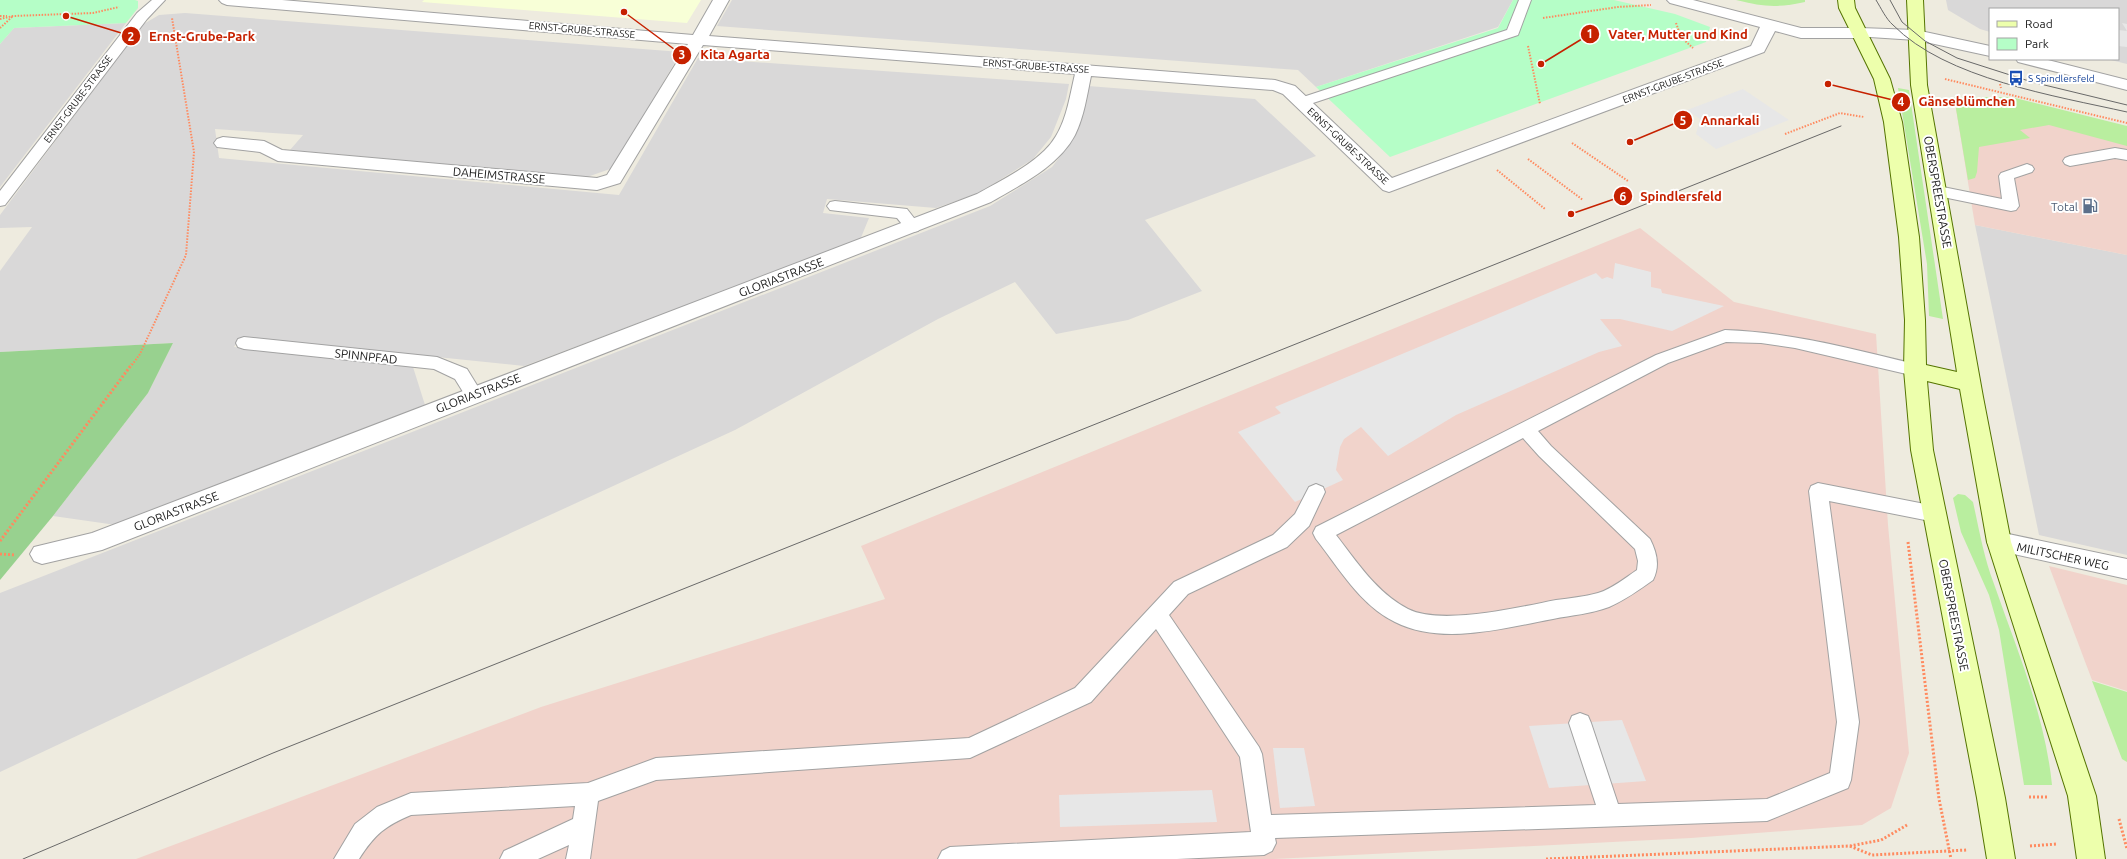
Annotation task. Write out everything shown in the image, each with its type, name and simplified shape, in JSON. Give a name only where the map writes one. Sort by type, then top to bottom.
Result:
[{"type":"main road","name":"OBERSPREESTRASSE","points":[[1846,0],[1847,8],[1882,80],[1893,122],[1909,237],[1915,320],[1915,370],[1922,450],[1985,777],[1991,798],[2001,859]]},
{"type":"main road","name":"OBERSPREESTRASSE","points":[[1915,0],[1919,85],[1999,542],[2082,796],[2091,859]]},
{"type":"main road","points":[[1915,370],[1970,383]]},
{"type":"street","name":"ERNST-GRUBE-STRASSE","points":[[226,0],[699,40],[1275,85],[1289,90],[1390,186],[1758,49],[1769,26]]},
{"type":"street","points":[[388,13],[399,0]]},
{"type":"street","name":"DAHEIMSTRASSE","points":[[223,143],[264,147],[278,155],[598,184],[614,179],[622,170],[721,0]]},
{"type":"street","points":[[1679,2],[1801,34],[1860,33],[1916,35],[1989,51]]},
{"type":"street","points":[[2028,60],[2127,85]]},
{"type":"street","name":"GLORIASTRASSE","points":[[42,554],[94,543],[474,395],[913,227],[984,198],[1041,163],[1066,137],[1078,100],[1084,70]]},
{"type":"street","name":"MILITSCHER WEG","points":[[1999,542],[2127,569]]},
{"type":"lane","name":"ERNST-GRUBE-STRASSE","points":[[0,201],[142,16],[159,0]]},
{"type":"lane","points":[[1302,102],[1513,32],[1525,0]]},
{"type":"lane","points":[[2070,161],[2115,153],[2127,155]]},
{"type":"lane","points":[[1938,191],[2011,206],[2006,176],[2027,169]]},
{"type":"lane","points":[[835,206],[902,213],[913,227]]},
{"type":"lane","points":[[1526,429],[1545,451],[1643,546],[1648,561],[1646,574],[1633,585],[1607,599],[1583,605],[1519,616],[1463,623],[1426,623],[1402,616],[1372,594],[1323,533],[1662,359],[1725,336],[1760,337],[1795,342],[1915,370]]},
{"type":"lane","name":"SPINNPFAD","points":[[244,343],[437,363],[461,374],[474,395]]},
{"type":"lane","points":[[1262,827],[1767,810],[1840,780],[1848,722],[1818,491],[1935,514]]},
{"type":"lane","points":[[346,859],[363,832],[385,815],[411,804],[588,794],[656,769],[970,748],[1084,695],[1181,588],[1280,541],[1302,520],[1316,492]]},
{"type":"lane","points":[[950,859],[1264,843],[1251,754],[1158,615]]},
{"type":"lane","points":[[1580,723],[1611,816]]},
{"type":"lane","points":[[578,859],[588,794]]},
{"type":"lane","points":[[512,859],[583,826]]},
{"type":"path","points":[[1516,22],[1618,7],[1679,2],[1676,21],[1681,37],[1690,46],[1716,65]]},
{"type":"path","points":[[0,17],[93,13],[123,6]]},
{"type":"path","points":[[0,541],[140,354],[186,255],[194,152],[171,12]]},
{"type":"path","points":[[0,28],[13,16]]},
{"type":"path","points":[[1516,22],[1525,30],[1538,98]]},
{"type":"path","points":[[1938,78],[2127,123]]},
{"type":"path","points":[[2000,84],[2001,88]]},
{"type":"path","points":[[1786,134],[1840,113],[1865,118]]},
{"type":"path","points":[[1508,143],[1582,200]]},
{"type":"path","points":[[1573,144],[1628,181]]},
{"type":"path","points":[[1494,167],[1545,209]]},
{"type":"path","points":[[1937,782],[1951,859]]},
{"type":"path","points":[[2030,797],[2055,796]]},
{"type":"path","points":[[1546,859],[1850,846],[1881,840],[1907,825]]},
{"type":"shaded area","points":[[424,0],[701,0],[687,23],[422,2]]},
{"type":"shaded area","points":[[732,0],[1513,0],[1498,27],[1316,87],[1298,70],[717,26]]},
{"type":"shaded area","points":[[1946,0],[2127,0],[2127,64],[2111,60],[2119,60],[2119,8],[1989,8],[1989,32],[1980,29],[1948,10]]},
{"type":"shaded area","points":[[185,13],[681,52],[613,168],[587,177],[290,150],[303,135],[215,129],[219,158],[619,195],[698,58],[1069,84],[1066,99],[1051,137],[1033,159],[979,193],[936,208],[827,199],[823,213],[869,218],[860,240],[524,366],[241,337],[234,347],[413,367],[425,405],[116,525],[53,516],[148,393],[173,343],[0,352],[0,271],[32,227],[0,228],[0,215],[142,25],[159,15]]},
{"type":"shaded area","points":[[126,23],[0,187],[0,44],[14,28]]},
{"type":"shaded area","points":[[2122,23],[2127,24],[2127,31]]},
{"type":"shaded area","points":[[2119,30],[2127,31],[2127,47],[2119,46]]},
{"type":"shaded area","points":[[1088,86],[1255,99],[1316,156],[1145,220],[1202,291],[1128,320],[1056,334],[1015,282],[938,319],[735,430],[387,590],[0,772],[0,593],[990,206],[1052,167],[1072,141],[1087,100]]},
{"type":"shaded area","points":[[1743,89],[1789,120],[1716,149],[1696,134],[1700,119],[1687,110]]},
{"type":"shaded area","points":[[1954,97],[2127,139],[2127,255],[1975,225]]},
{"type":"shaded area","points":[[1975,225],[2127,255],[2127,555],[2039,535]]},
{"type":"shaded area","points":[[1640,228],[1734,302],[1876,334],[1888,525],[1909,753],[1891,808],[1862,825],[1691,838],[1274,859],[136,859],[541,707],[885,599],[861,546]]},
{"type":"shaded area","points":[[1615,263],[1651,272],[1651,287],[1661,289],[1662,293],[1724,306],[1672,331],[1620,319],[1600,319],[1622,346],[1599,352],[1456,415],[1388,456],[1361,427],[1344,439],[1340,447],[1336,470],[1343,480],[1295,502],[1238,432],[1281,413],[1275,407],[1596,273],[1602,279],[1607,277],[1613,279]]},
{"type":"shaded area","points":[[2049,566],[2127,585],[2127,691],[2092,680]]},
{"type":"shaded area","points":[[1622,720],[1646,781],[1549,788],[1529,726]]},
{"type":"shaded area","points":[[1273,748],[1304,748],[1315,806],[1280,808]]},
{"type":"shaded area","points":[[1212,790],[1217,822],[1060,827],[1059,795]]},
{"type":"green space","points":[[0,0],[135,0],[138,1],[138,8],[126,23],[14,28],[0,44]]},
{"type":"green space","points":[[1513,0],[1614,0],[1675,14],[1710,27],[1706,42],[1390,157],[1316,87],[1498,28]]},
{"type":"green space","points":[[1736,0],[1805,0],[1805,2],[1770,6]]},
{"type":"green space","points":[[1898,88],[1909,90],[1943,319],[1929,316],[1927,264]]},
{"type":"green space","points":[[1954,97],[2011,97],[2127,126],[2127,146],[2049,125],[2020,130],[2030,138],[1979,147],[1977,172],[1975,178],[1968,180]]},
{"type":"green space","points":[[173,343],[148,393],[53,516],[0,580],[0,352]]},
{"type":"green space","points":[[1958,494],[1965,495],[1973,502],[1990,574],[2021,658],[2037,708],[2052,785],[2024,785],[1999,630],[1989,595],[1961,532],[1953,498]]},
{"type":"green space","points":[[2092,681],[2127,692],[2127,762],[2122,759]]},
{"type":"tram line","points":[[1876,0],[1890,23],[1915,44],[1942,59],[2003,83],[2036,92],[2127,112]]},
{"type":"tram line","points":[[1890,0],[1902,22],[1925,41],[1957,58],[2032,82],[2127,105]]},
{"type":"tram line","points":[[23,859],[273,753],[1841,126]]},
{"type":"place","name":"Kita Agarta","points":[[624,12]]},
{"type":"place","name":"Ernst-Grube-Park","points":[[66,16]]},
{"type":"place","name":"Vater, Mutter und Kind","points":[[1541,64]]},
{"type":"place","name":"S Spindlersfeld","points":[[2016,78]]},
{"type":"place","name":"Gänseblümchen","points":[[1828,84]]},
{"type":"place","name":"Annarkali","points":[[1630,142]]},
{"type":"place","name":"Total","points":[[2090,206]]},
{"type":"place","name":"Spindlersfeld","points":[[1571,214]]}]
